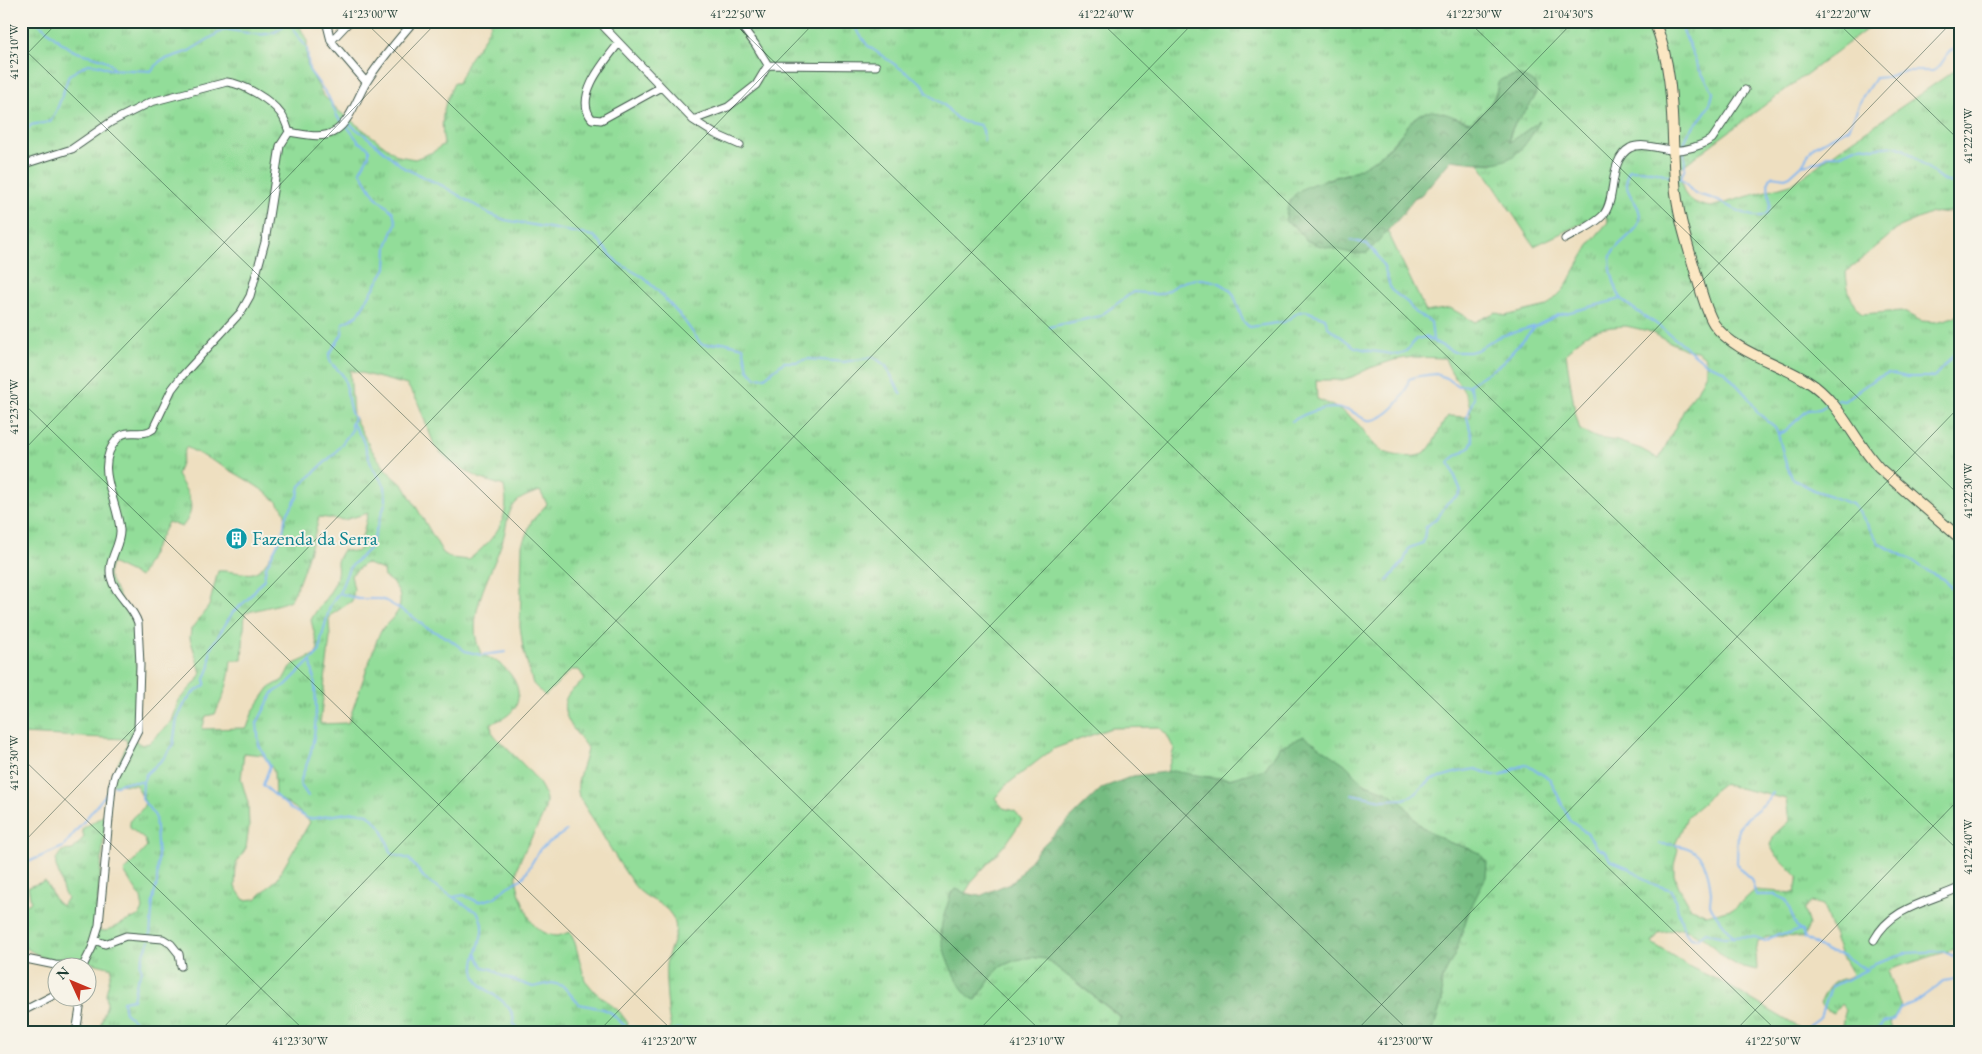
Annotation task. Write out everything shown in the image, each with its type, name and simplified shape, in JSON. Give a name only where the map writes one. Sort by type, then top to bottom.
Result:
[{"type":"main road","points":[[1654,21],[1663,45],[1668,70],[1675,182],[1681,221],[1703,296],[1714,323],[1728,338],[1739,346],[1802,378],[1817,388],[1839,412],[1873,462],[1961,539]]},
{"type":"street","points":[[326,21],[331,41],[366,82]]},
{"type":"street","points":[[331,41],[350,21]]},
{"type":"street","points":[[289,132],[320,135],[334,132],[346,120],[366,82],[387,52],[414,21]]},
{"type":"street","points":[[601,21],[604,27],[693,120],[715,134],[740,145]]},
{"type":"street","points":[[738,21],[768,66]]},
{"type":"street","points":[[620,43],[599,67],[585,100],[587,113],[592,119],[601,120],[662,87]]},
{"type":"street","points":[[768,66],[876,66]]},
{"type":"street","points":[[693,120],[728,107],[756,85],[768,66]]},
{"type":"street","points":[[21,165],[72,150],[111,122],[151,102],[228,82],[236,83],[249,89],[274,107],[281,114],[289,132]]},
{"type":"street","points":[[1565,239],[1602,216],[1607,209],[1619,162],[1630,148],[1641,146],[1674,150],[1694,147],[1712,139],[1745,90]]},
{"type":"street","points":[[88,956],[99,925],[112,787],[138,730],[140,721],[138,623],[136,616],[114,586],[110,572],[120,529],[109,490],[107,465],[110,452],[116,440],[121,436],[127,433],[143,434],[153,429],[167,398],[182,376],[246,304],[265,242],[280,146],[289,132]]},
{"type":"street","points":[[1874,940],[1880,928],[1896,915],[1923,900],[1961,887]]},
{"type":"street","points":[[95,940],[105,944],[126,936],[163,939],[171,944],[179,954],[181,966]]},
{"type":"street","points":[[21,958],[48,964]]},
{"type":"street","points":[[21,1012],[48,998]]},
{"type":"street","points":[[76,1033],[80,1006]]},
{"type":"green space","points":[[21,21],[200,21],[213,27],[216,21],[297,21],[307,41],[307,63],[323,95],[340,112],[398,156],[415,159],[433,152],[444,144],[442,127],[447,99],[454,83],[458,83],[468,61],[483,40],[491,24],[490,21],[1878,21],[1680,168],[1682,184],[1686,195],[1695,203],[1711,207],[1794,183],[1847,144],[1961,66],[1961,211],[1932,213],[1901,226],[1846,272],[1850,294],[1862,314],[1902,311],[1921,321],[1936,322],[1961,315],[1961,947],[1888,970],[1901,1007],[1890,1023],[1893,1033],[1840,1033],[1846,1009],[1841,1004],[1833,1014],[1820,1004],[1831,985],[1852,974],[1840,953],[1823,905],[1811,902],[1804,910],[1809,925],[1804,937],[1768,936],[1758,942],[1756,953],[1757,970],[1738,966],[1725,958],[1704,938],[1682,928],[1659,933],[1652,943],[1692,968],[1720,981],[1808,1033],[1432,1033],[1442,1001],[1441,981],[1455,954],[1469,911],[1470,849],[1448,842],[1431,833],[1418,823],[1405,806],[1362,781],[1339,761],[1280,747],[1265,769],[1229,779],[1167,772],[1174,749],[1167,735],[1159,727],[1111,728],[1053,749],[1005,786],[995,798],[1003,808],[1015,811],[1022,820],[1008,841],[973,880],[965,893],[956,889],[951,893],[940,934],[976,1000],[998,968],[1013,961],[1030,957],[1046,959],[1121,1018],[1113,1033],[670,1033],[666,964],[674,940],[675,922],[664,907],[643,894],[634,885],[579,797],[578,784],[587,748],[569,721],[564,707],[570,692],[585,679],[579,670],[571,670],[545,696],[533,684],[523,648],[520,626],[522,545],[531,522],[547,504],[540,491],[519,500],[510,512],[502,542],[480,598],[475,627],[477,641],[482,655],[494,660],[505,668],[513,677],[517,688],[518,698],[514,708],[506,717],[491,723],[492,732],[539,783],[546,800],[540,822],[519,863],[517,880],[523,902],[531,921],[540,930],[556,936],[570,932],[585,980],[595,992],[619,1011],[628,1023],[626,1033],[98,1033],[107,1004],[106,994],[112,968],[98,964],[98,956],[91,956],[98,930],[106,931],[140,915],[143,909],[141,898],[124,872],[147,847],[145,840],[130,828],[131,819],[141,810],[145,802],[136,785],[108,784],[127,745],[126,739],[21,734]],"holes":[[[1516,75],[1536,95],[1515,124],[1510,136],[1510,142],[1539,122],[1493,164],[1479,163],[1534,246],[1604,213],[1608,222],[1591,242],[1564,289],[1547,306],[1505,316],[1496,312],[1475,322],[1450,308],[1426,312],[1387,230],[1335,249],[1306,240],[1297,228],[1327,179],[1366,166],[1382,154],[1415,117],[1457,118],[1470,122],[1489,106],[1496,94],[1498,83],[1503,79]],[[1626,326],[1648,331],[1684,349],[1697,351],[1704,356],[1706,362],[1706,373],[1697,391],[1688,402],[1659,459],[1641,449],[1617,441],[1597,438],[1580,430],[1575,412],[1566,354],[1585,335],[1599,329]],[[1413,357],[1445,358],[1468,399],[1470,407],[1471,417],[1448,416],[1426,452],[1416,456],[1404,456],[1382,451],[1352,419],[1317,399],[1316,380],[1342,380],[1394,360]],[[350,370],[407,385],[417,400],[435,447],[451,462],[481,479],[504,486],[506,507],[503,518],[496,532],[480,550],[468,560],[451,558],[443,553],[404,486],[387,471],[371,449],[353,415]],[[186,447],[240,476],[268,494],[284,511],[285,524],[280,541],[267,561],[257,571],[253,573],[218,571],[209,606],[191,629],[190,638],[201,673],[196,682],[179,700],[172,721],[149,743],[142,745],[133,739],[138,689],[135,626],[108,575],[111,563],[140,577],[168,522],[182,527],[187,520],[191,507],[190,501],[177,475]],[[368,513],[359,550],[356,552],[343,550],[337,561],[337,575],[333,588],[311,620],[318,648],[316,654],[294,664],[283,680],[269,688],[253,711],[247,728],[202,729],[206,716],[215,714],[221,700],[228,682],[231,660],[242,660],[245,613],[290,600],[302,574],[319,517],[344,520]],[[365,563],[383,570],[384,577],[393,583],[400,595],[400,606],[397,613],[383,628],[378,637],[348,723],[320,724],[330,637],[329,620],[331,615],[352,601],[354,590],[351,575]],[[244,753],[263,755],[274,771],[275,796],[295,808],[310,822],[277,879],[256,899],[244,900],[235,887],[236,864],[246,848],[249,827],[248,803],[241,779]],[[1722,784],[1786,799],[1789,821],[1774,835],[1770,845],[1775,854],[1798,877],[1795,893],[1755,890],[1735,908],[1707,915],[1691,908],[1674,875],[1674,865],[1678,849],[1675,845],[1687,817]]]},
{"type":"green space","points":[[1516,75],[1536,84],[1536,95],[1515,124],[1510,136],[1510,142],[1540,121],[1522,148],[1514,156],[1494,163],[1451,160],[1421,195],[1414,198],[1402,215],[1367,253],[1355,254],[1318,245],[1306,240],[1297,228],[1286,222],[1287,208],[1293,197],[1301,190],[1311,185],[1348,174],[1369,163],[1392,145],[1412,120],[1421,114],[1431,111],[1470,122],[1480,115],[1492,102],[1498,83],[1503,79]]},
{"type":"green space","points":[[1304,736],[1345,764],[1364,784],[1384,790],[1400,800],[1418,823],[1431,833],[1448,842],[1479,853],[1487,862],[1486,877],[1469,911],[1455,954],[1441,981],[1442,1001],[1432,1033],[1113,1033],[1121,1017],[1046,959],[1030,957],[1013,961],[998,968],[976,1000],[964,991],[948,962],[941,935],[943,919],[951,893],[956,889],[980,896],[1014,881],[1039,849],[1102,788],[1133,776],[1173,771],[1229,779],[1265,769],[1280,747]]},
{"type":"green space","points":[[106,814],[95,930],[91,943],[84,956],[48,956],[48,959],[41,957],[26,948],[21,941],[21,905],[29,904],[31,901],[28,887],[45,881],[56,902],[62,906],[67,898],[63,891],[56,861],[62,851],[73,850],[84,837],[82,829]]},
{"type":"waterway","points":[[35,21],[72,50],[100,58],[114,69]]},
{"type":"waterway","points":[[21,138],[31,125],[50,121],[58,107],[69,75],[88,64],[99,65],[109,69],[152,71],[160,61],[189,51],[225,29],[250,34],[267,34],[281,28],[286,21]]},
{"type":"waterway","points":[[293,21],[294,31],[307,48],[309,70],[328,96],[338,118],[342,121]]},
{"type":"waterway","points":[[850,21],[868,46],[923,84],[927,93],[944,105],[956,118],[964,122],[980,125],[983,130],[984,140]]},
{"type":"waterway","points":[[1679,21],[1699,69],[1713,91],[1708,108],[1689,133],[1684,147]]},
{"type":"waterway","points":[[1678,178],[1697,194],[1711,198],[1743,213],[1759,216],[1765,214],[1770,205],[1769,178],[1772,176],[1785,178],[1790,176],[1802,165],[1813,147],[1849,128],[1863,96],[1875,78],[1887,77],[1905,71],[1933,71],[1939,67],[1949,52],[1961,43]]},
{"type":"waterway","points":[[348,123],[404,168],[443,186],[490,214],[505,220],[594,236],[618,263],[643,277],[659,292],[683,319],[701,344],[708,345],[723,342],[743,347],[748,369],[756,378],[765,377],[784,362],[808,359],[844,362],[874,357],[886,366],[901,394]]},
{"type":"waterway","points":[[150,936],[153,900],[157,883],[158,856],[155,816],[142,799],[143,782],[146,774],[163,759],[173,745],[177,719],[185,703],[193,693],[205,685],[205,679],[210,666],[210,649],[233,612],[247,600],[264,579],[266,567],[283,533],[285,518],[298,496],[300,486],[335,453],[352,430],[351,425],[354,418],[351,414],[346,383],[331,362],[329,355],[342,334],[343,323],[357,316],[386,268],[387,246],[396,223],[393,212],[375,196],[360,171],[369,155],[369,148],[359,142],[346,125]]},
{"type":"waterway","points":[[1802,165],[1821,161],[1829,155],[1839,155],[1860,146],[1874,148],[1896,146],[1905,150],[1944,181],[1958,184],[1961,187]]},
{"type":"waterway","points":[[1681,178],[1685,167],[1684,152]]},
{"type":"waterway","points":[[1671,177],[1650,171],[1630,170],[1628,172],[1627,188],[1640,214],[1637,226],[1617,247],[1610,260],[1615,285],[1622,299],[1707,364],[1723,370],[1747,396],[1759,414],[1774,426],[1786,464],[1793,479],[1814,490],[1852,504],[1858,510],[1879,543],[1944,579],[1954,590],[1961,591]]},
{"type":"waterway","points":[[1351,240],[1366,244],[1375,252],[1384,267],[1391,290],[1408,303],[1414,312],[1431,322],[1433,340]]},
{"type":"waterway","points":[[1049,327],[1100,316],[1133,292],[1159,294],[1183,282],[1204,279],[1218,282],[1230,290],[1236,299],[1243,320],[1250,327],[1284,322],[1299,312],[1306,311],[1325,318],[1328,327],[1355,347],[1399,355],[1406,351],[1417,339],[1425,337],[1454,352],[1470,352],[1477,350],[1498,337],[1536,326],[1558,315],[1621,299]]},
{"type":"waterway","points":[[1292,421],[1313,411],[1328,408],[1351,411],[1368,420],[1379,418],[1389,412],[1401,398],[1406,391],[1409,379],[1419,376],[1436,374],[1447,378],[1458,386],[1469,385],[1501,364],[1534,328]]},
{"type":"waterway","points":[[1835,402],[1838,400],[1844,401],[1873,380],[1888,373],[1907,377],[1934,377],[1961,346]]},
{"type":"waterway","points":[[1387,581],[1404,561],[1409,548],[1423,543],[1426,527],[1439,516],[1447,503],[1458,496],[1461,491],[1449,462],[1465,451],[1473,441],[1467,417],[1474,398],[1469,385]]},
{"type":"waterway","points":[[1778,434],[1784,432],[1808,410],[1820,409],[1828,404]]},
{"type":"waterway","points":[[352,423],[362,438],[372,467],[385,486],[386,501],[370,548],[349,568],[340,591],[330,606],[320,651],[286,685],[273,693],[257,723],[259,745],[270,766],[263,785],[291,809],[309,819],[354,812],[368,814],[381,827],[392,854],[409,859],[426,880],[478,913],[482,928],[474,963],[476,978],[480,984],[508,1006],[513,1014],[514,1024],[522,1033]]},
{"type":"waterway","points":[[339,593],[358,599],[380,599],[386,601],[412,616],[425,627],[448,638],[465,651],[481,655],[506,652]]},
{"type":"waterway","points":[[308,796],[300,784],[310,755],[316,718],[315,684],[311,662]]},
{"type":"waterway","points":[[1352,794],[1382,800],[1404,799],[1412,796],[1430,780],[1476,769],[1500,776],[1525,764],[1550,779],[1570,821],[1587,833],[1597,848],[1606,852],[1610,860],[1629,868],[1652,884],[1672,890],[1684,930],[1690,938],[1697,939],[1706,932],[1725,937],[1755,937],[1765,941],[1778,934],[1788,934],[1799,930]]},
{"type":"waterway","points":[[114,786],[126,782],[143,782]]},
{"type":"waterway","points":[[21,865],[63,847],[110,789]]},
{"type":"waterway","points":[[1773,793],[1738,829],[1737,863],[1740,869],[1751,879],[1756,895],[1776,895],[1786,900],[1797,928],[1802,931],[1805,938],[1827,952],[1843,955],[1866,970]]},
{"type":"waterway","points":[[453,897],[464,895],[478,902],[494,898],[507,887],[523,878],[540,849],[566,831]]},
{"type":"waterway","points":[[1660,844],[1683,846],[1691,849],[1703,861],[1709,879],[1711,907],[1735,938]]},
{"type":"waterway","points":[[133,1033],[135,1021],[125,1013],[123,1001],[133,999],[137,981],[142,971],[140,964],[149,941]]},
{"type":"waterway","points":[[1809,1033],[1809,1026],[1819,1019],[1822,1014],[1831,987],[1866,970],[1875,963],[1905,953],[1943,951],[1961,960]]},
{"type":"waterway","points":[[477,955],[483,967],[492,969],[502,976],[533,987],[552,983],[563,986],[579,1004],[603,1009],[610,1012],[626,1027],[640,1028],[650,1033]]},
{"type":"waterway","points":[[1874,1033],[1883,1023],[1893,1020],[1900,1008],[1917,1001],[1944,981],[1961,978]]},
{"type":"waterway","points":[[666,1033],[678,1029],[697,1033]]},
{"type":"place","name":"Fazenda da Serra","points":[[236,538]]}]
